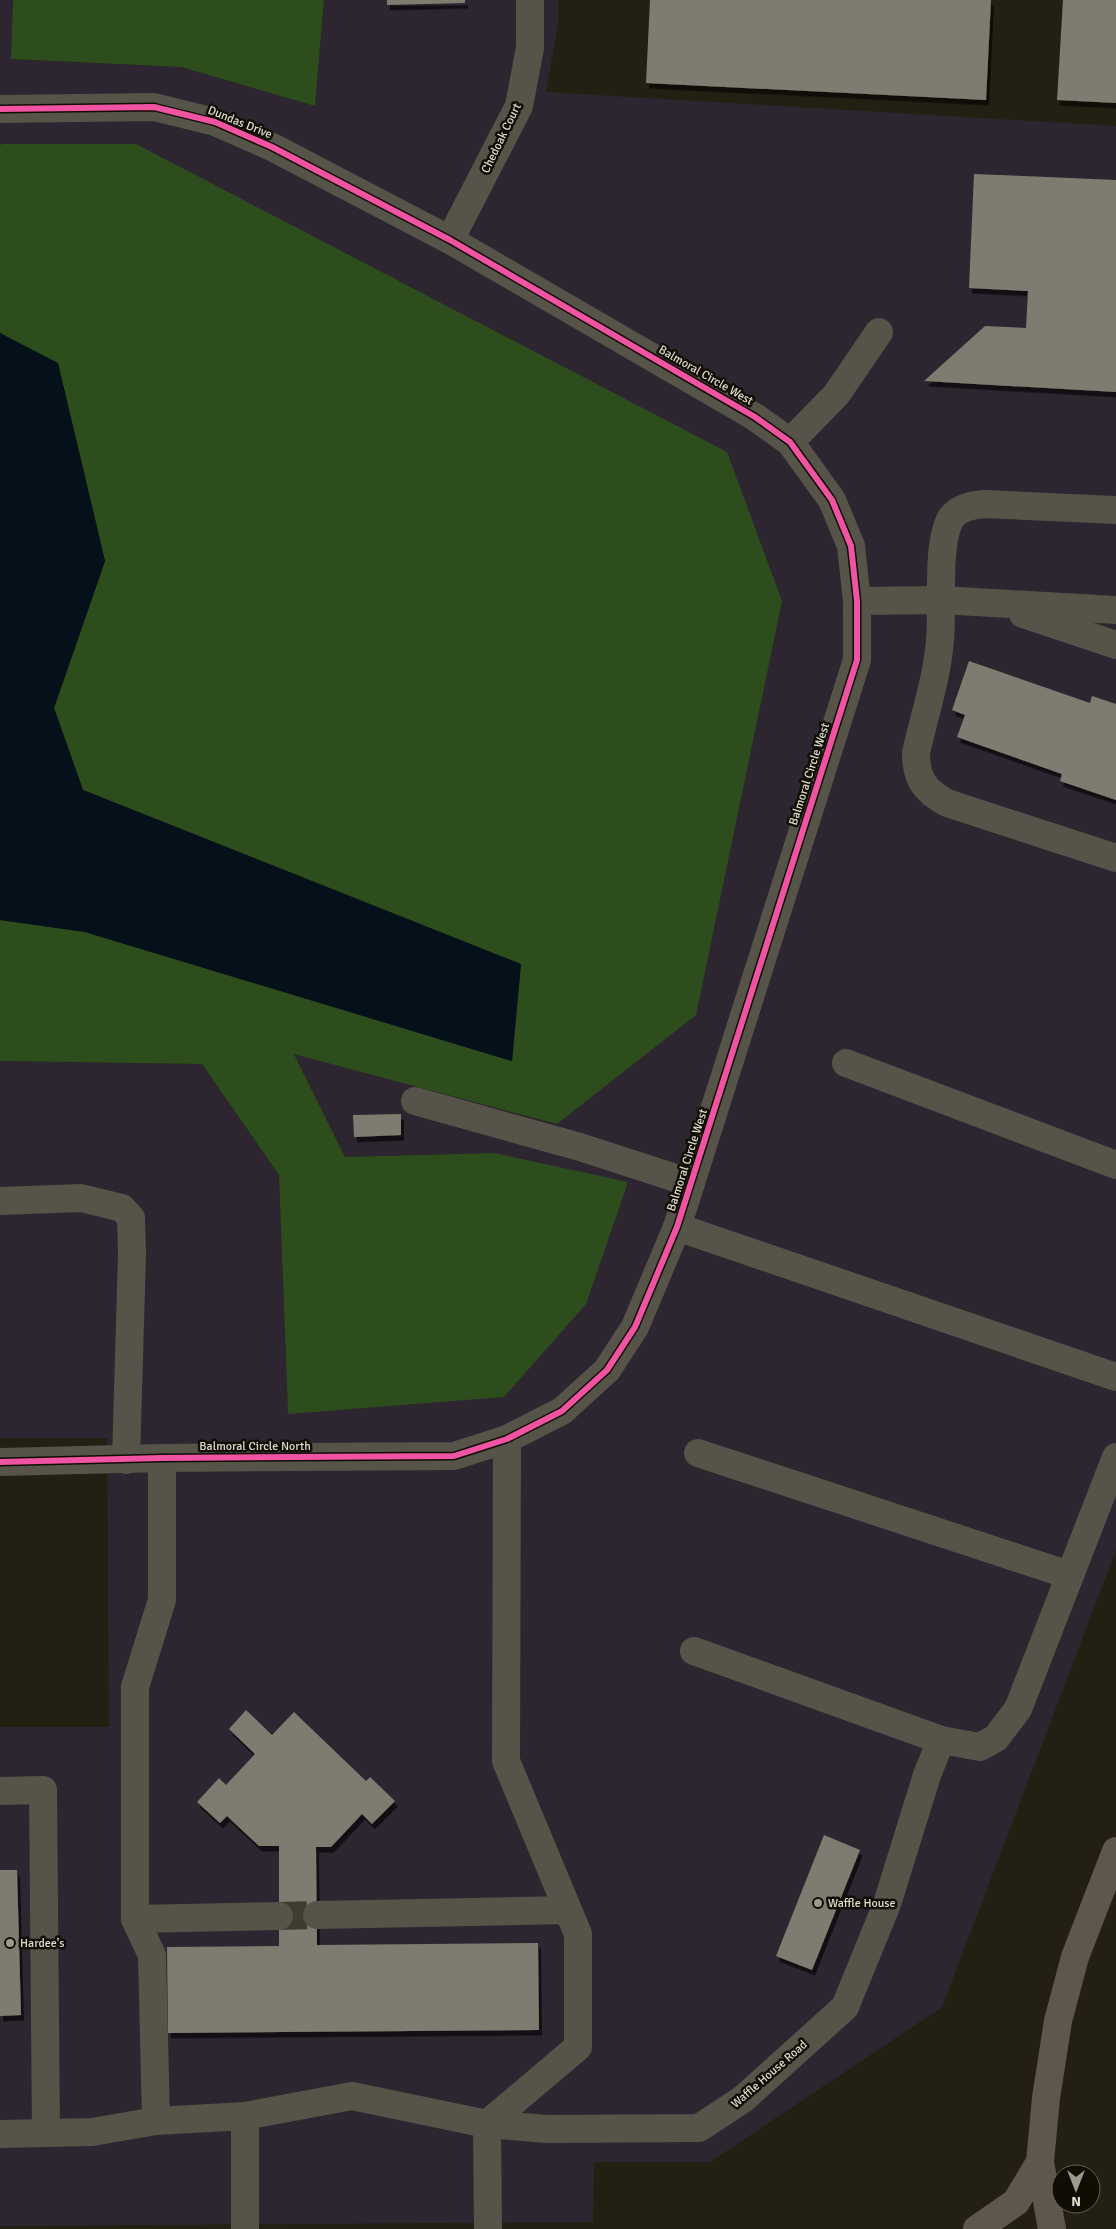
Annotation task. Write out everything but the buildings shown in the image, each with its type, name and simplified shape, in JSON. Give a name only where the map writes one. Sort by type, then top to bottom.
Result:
[{"type":"highway","points":[[1052,2229],[1040,2162],[1046,2098],[1058,2022],[1075,1957],[1116,1851]]},
{"type":"highway","points":[[977,2229],[1016,2202],[1040,2162]]},
{"type":"street","name":"Chedoak Court","points":[[450,240],[519,106],[530,48],[530,0]]},
{"type":"street","name":"Dundas Drive","points":[[0,109],[154,107],[215,122],[272,147],[450,240]]},
{"type":"street","name":"Balmoral Circle West","points":[[450,240],[755,417],[790,442],[832,500],[851,546],[856,601],[857,660],[677,1227],[635,1327],[607,1370],[562,1411],[507,1439]]},
{"type":"street","points":[[790,442],[836,394],[879,332]]},
{"type":"street","points":[[1116,510],[985,504],[967,506],[952,518],[946,534],[940,640],[934,679],[916,753],[916,765],[921,780],[930,794],[947,804],[1116,858]]},
{"type":"street","points":[[856,601],[941,600],[1116,610]]},
{"type":"street","points":[[988,603],[1116,644]]},
{"type":"street","points":[[846,1063],[1116,1165]]},
{"type":"street","points":[[415,1101],[580,1147],[691,1183]]},
{"type":"street","points":[[0,1200],[82,1198],[122,1208],[131,1218],[132,1254],[126,1460]]},
{"type":"street","points":[[677,1227],[1116,1377]]},
{"type":"street","points":[[488,2229],[487,2124],[578,2047],[578,1934],[506,1761],[507,1439]]},
{"type":"street","name":"Balmoral Circle North","points":[[0,1462],[162,1458],[454,1456],[507,1439]]},
{"type":"street","points":[[698,1453],[1069,1575]]},
{"type":"street","points":[[694,1651],[941,1740],[980,1747],[996,1738],[1018,1709],[1116,1457]]},
{"type":"street","points":[[156,2121],[152,1955],[135,1919],[135,1687],[162,1600],[162,1458]]},
{"type":"street","name":"Waffle House Road","points":[[0,2134],[92,2132],[156,2121],[246,2116],[352,2096],[487,2124],[547,2129],[699,2128],[743,2099],[845,2007],[886,1904],[927,1775],[941,1740]]},
{"type":"street","points":[[0,1791],[43,1790],[46,2132]]},
{"type":"street","points":[[317,1915],[568,1910]]},
{"type":"street","points":[[135,1919],[279,1916]]},
{"type":"street","points":[[245,2229],[246,2116]]},
{"type":"shaded area","points":[[0,0],[13,0],[11,59],[181,67],[315,106],[324,0],[558,0],[558,24],[546,92],[1116,126],[1116,1550],[942,2007],[710,2162],[594,2162],[593,2222],[0,2226],[0,1727],[109,1727],[107,1438],[0,1438],[0,1061],[202,1064],[279,1175],[288,1414],[494,1153],[345,1157],[294,1053],[557,1124],[2,144],[0,145]]},
{"type":"green space","points":[[13,0],[324,0],[315,106],[181,67],[11,59]]},
{"type":"green space","points":[[136,144],[727,452],[782,601],[696,1015],[557,1124],[294,1054],[345,1157],[494,1153],[628,1182],[586,1304],[504,1397],[288,1414],[279,1175],[202,1064],[0,1061],[0,920],[85,932],[512,1061],[521,964],[83,790],[54,708],[105,561],[58,364],[0,333],[0,145]]},
{"type":"water","points":[[0,333],[58,363],[105,561],[54,708],[83,790],[521,964],[512,1061],[85,932],[0,920]]},
{"type":"tunnel","points":[[279,1916],[317,1915]]},
{"type":"cycle path","points":[[0,109],[154,107],[215,122],[272,147],[450,240],[755,417],[790,442],[832,500],[851,546],[857,601],[857,660],[677,1227],[635,1327],[607,1370],[562,1411],[507,1439],[454,1456],[162,1458],[0,1462]]},
{"type":"place","name":"Waffle House","points":[[818,1903]]},
{"type":"place","name":"Hardee's","points":[[10,1943]]}]
